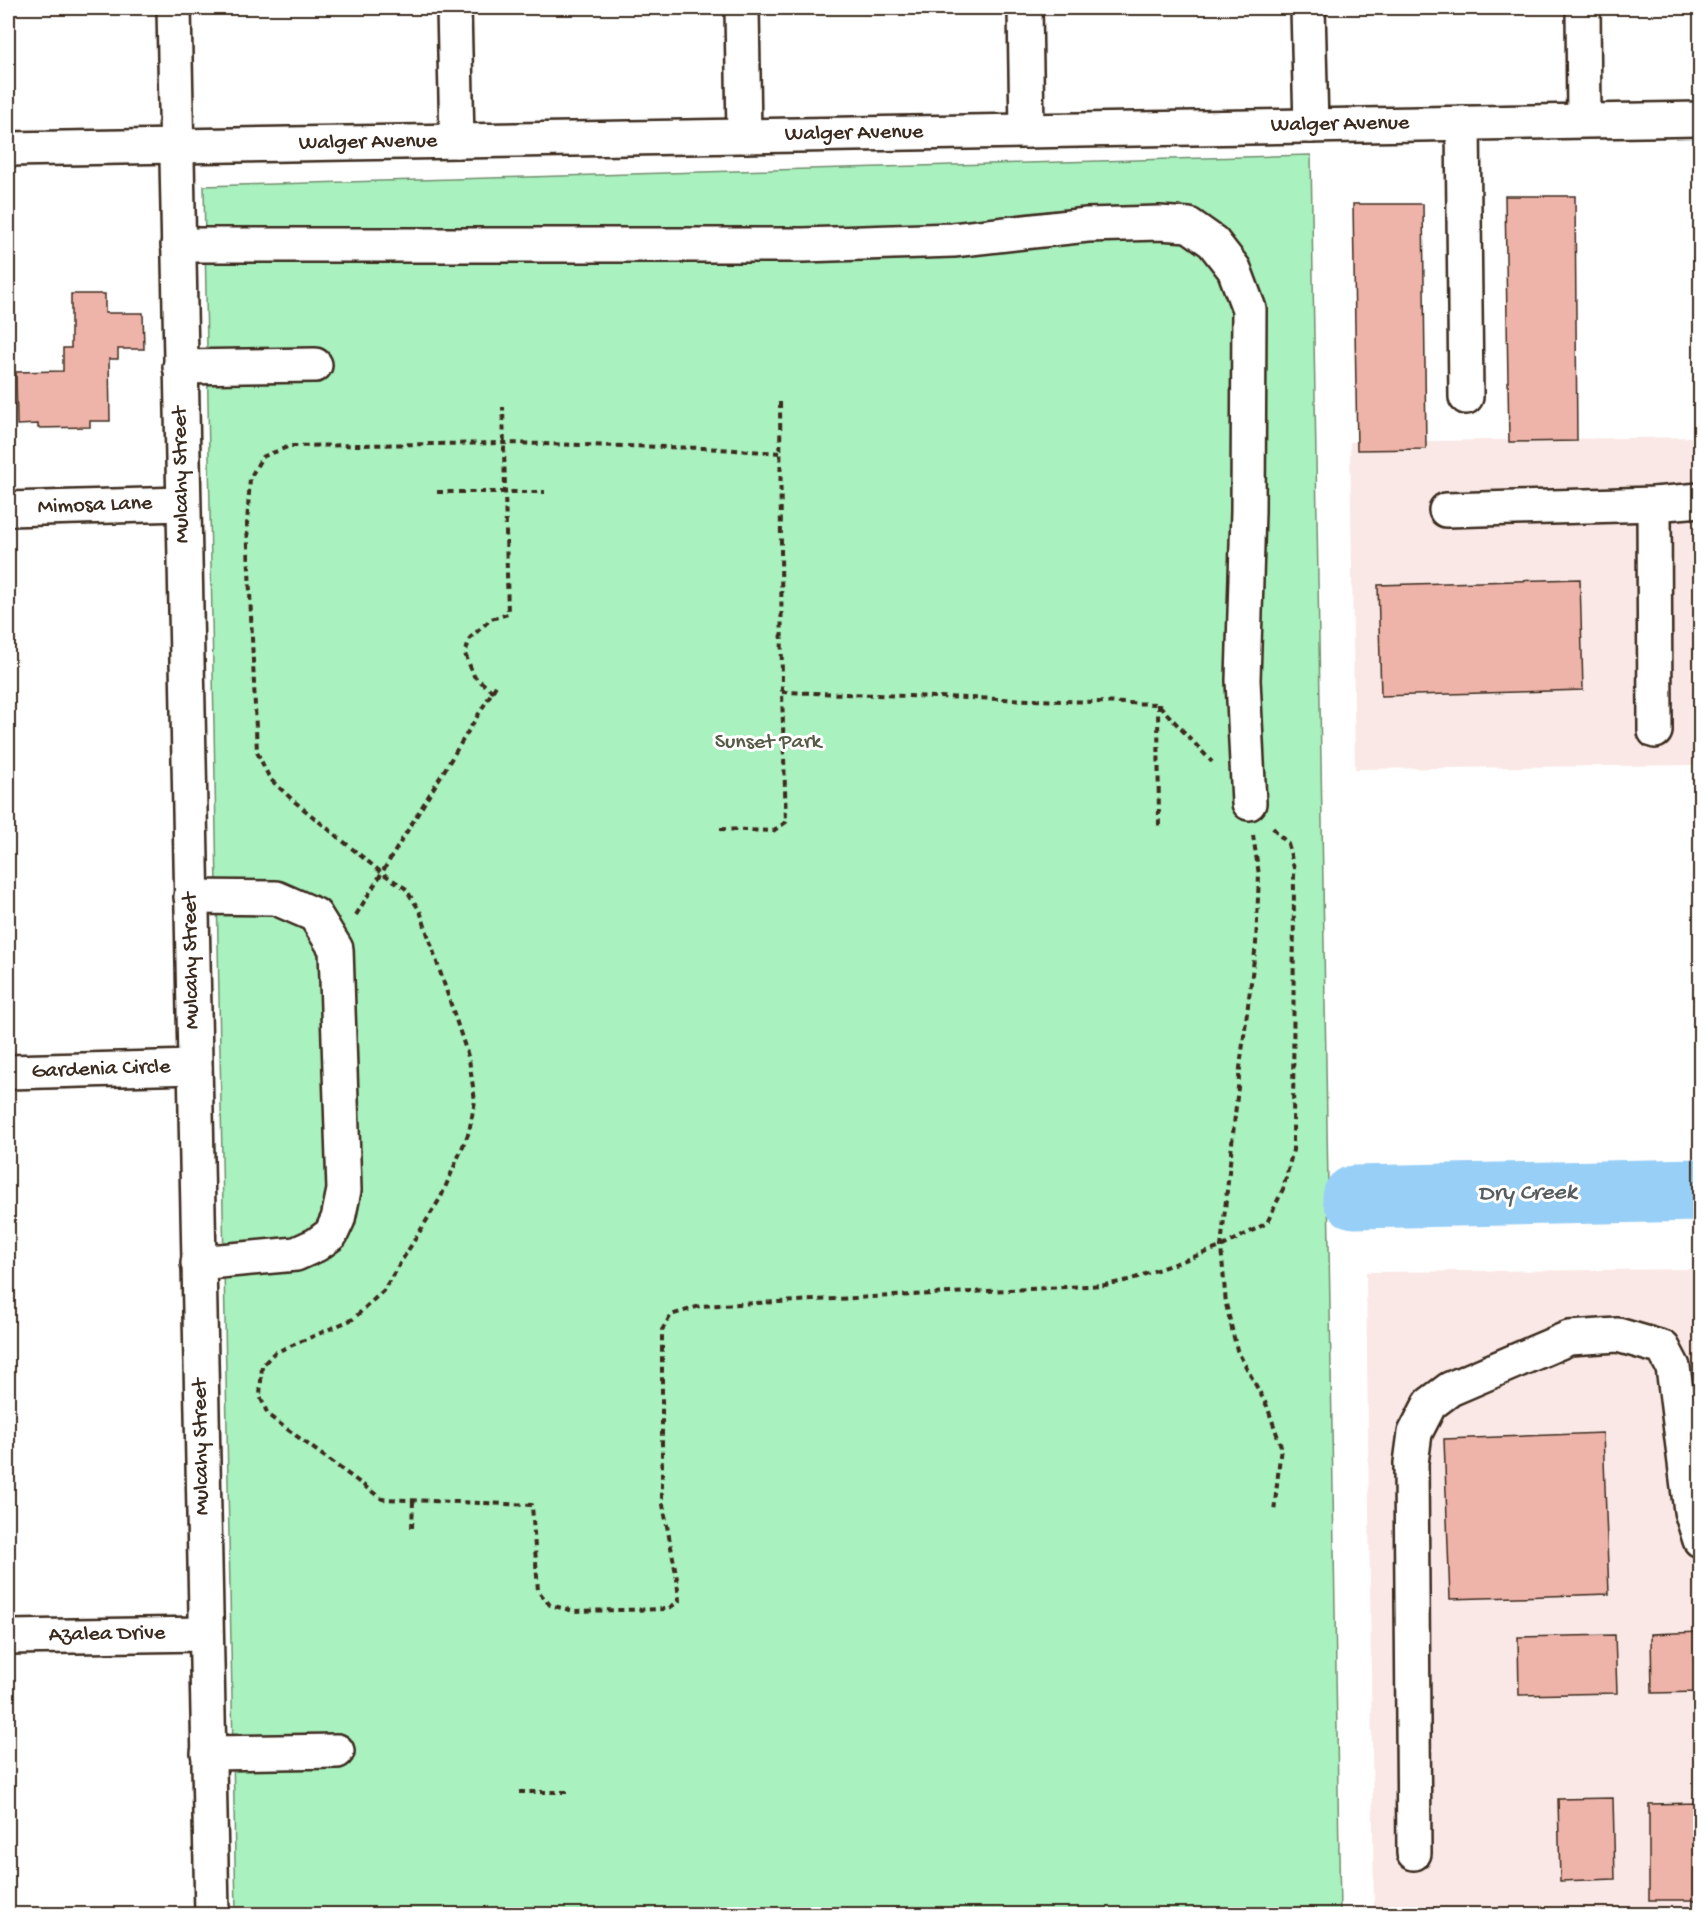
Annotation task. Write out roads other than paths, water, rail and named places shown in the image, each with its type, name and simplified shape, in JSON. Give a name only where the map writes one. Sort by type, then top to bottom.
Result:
[{"type":"street","name":"Mulcahy Street","points":[[174,8],[212,1914]]},
{"type":"street","points":[[454,8],[457,141]]},
{"type":"street","points":[[742,8],[744,136]]},
{"type":"street","points":[[1025,8],[1027,131]]},
{"type":"street","points":[[1308,8],[1311,126]]},
{"type":"street","points":[[1583,8],[1584,120]]},
{"type":"street","name":"Walger Avenue","points":[[8,150],[1701,118]]},
{"type":"street","points":[[1463,123],[1466,397]]},
{"type":"street","points":[[178,245],[803,245],[953,240],[1087,225],[1160,223],[1189,225],[1213,242],[1234,269],[1249,309],[1248,511],[1243,680],[1249,803]]},
{"type":"street","points":[[180,368],[315,364]]},
{"type":"street","points":[[1446,510],[1654,504],[1701,500]]},
{"type":"street","name":"Mimosa Lane","points":[[8,509],[183,504]]},
{"type":"street","points":[[1654,504],[1655,731]]},
{"type":"street","points":[[191,897],[276,898],[315,915],[336,949],[344,1190],[338,1219],[330,1234],[316,1245],[296,1254],[198,1263]]},
{"type":"street","name":"Gardenia Circle","points":[[8,1072],[195,1067]]},
{"type":"street","points":[[1414,1853],[1411,1463],[1415,1433],[1430,1404],[1450,1389],[1569,1338],[1618,1335],[1663,1348],[1673,1367],[1691,1511],[1701,1540]]},
{"type":"street","name":"Azalea Drive","points":[[8,1637],[206,1634]]},
{"type":"street","points":[[208,1753],[337,1751]]},
{"type":"waterway","name":"Dry Creek","points":[[1354,1197],[1700,1190]]},
{"type":"park label","name":"Sunset Park","points":[[768,743]]}]
